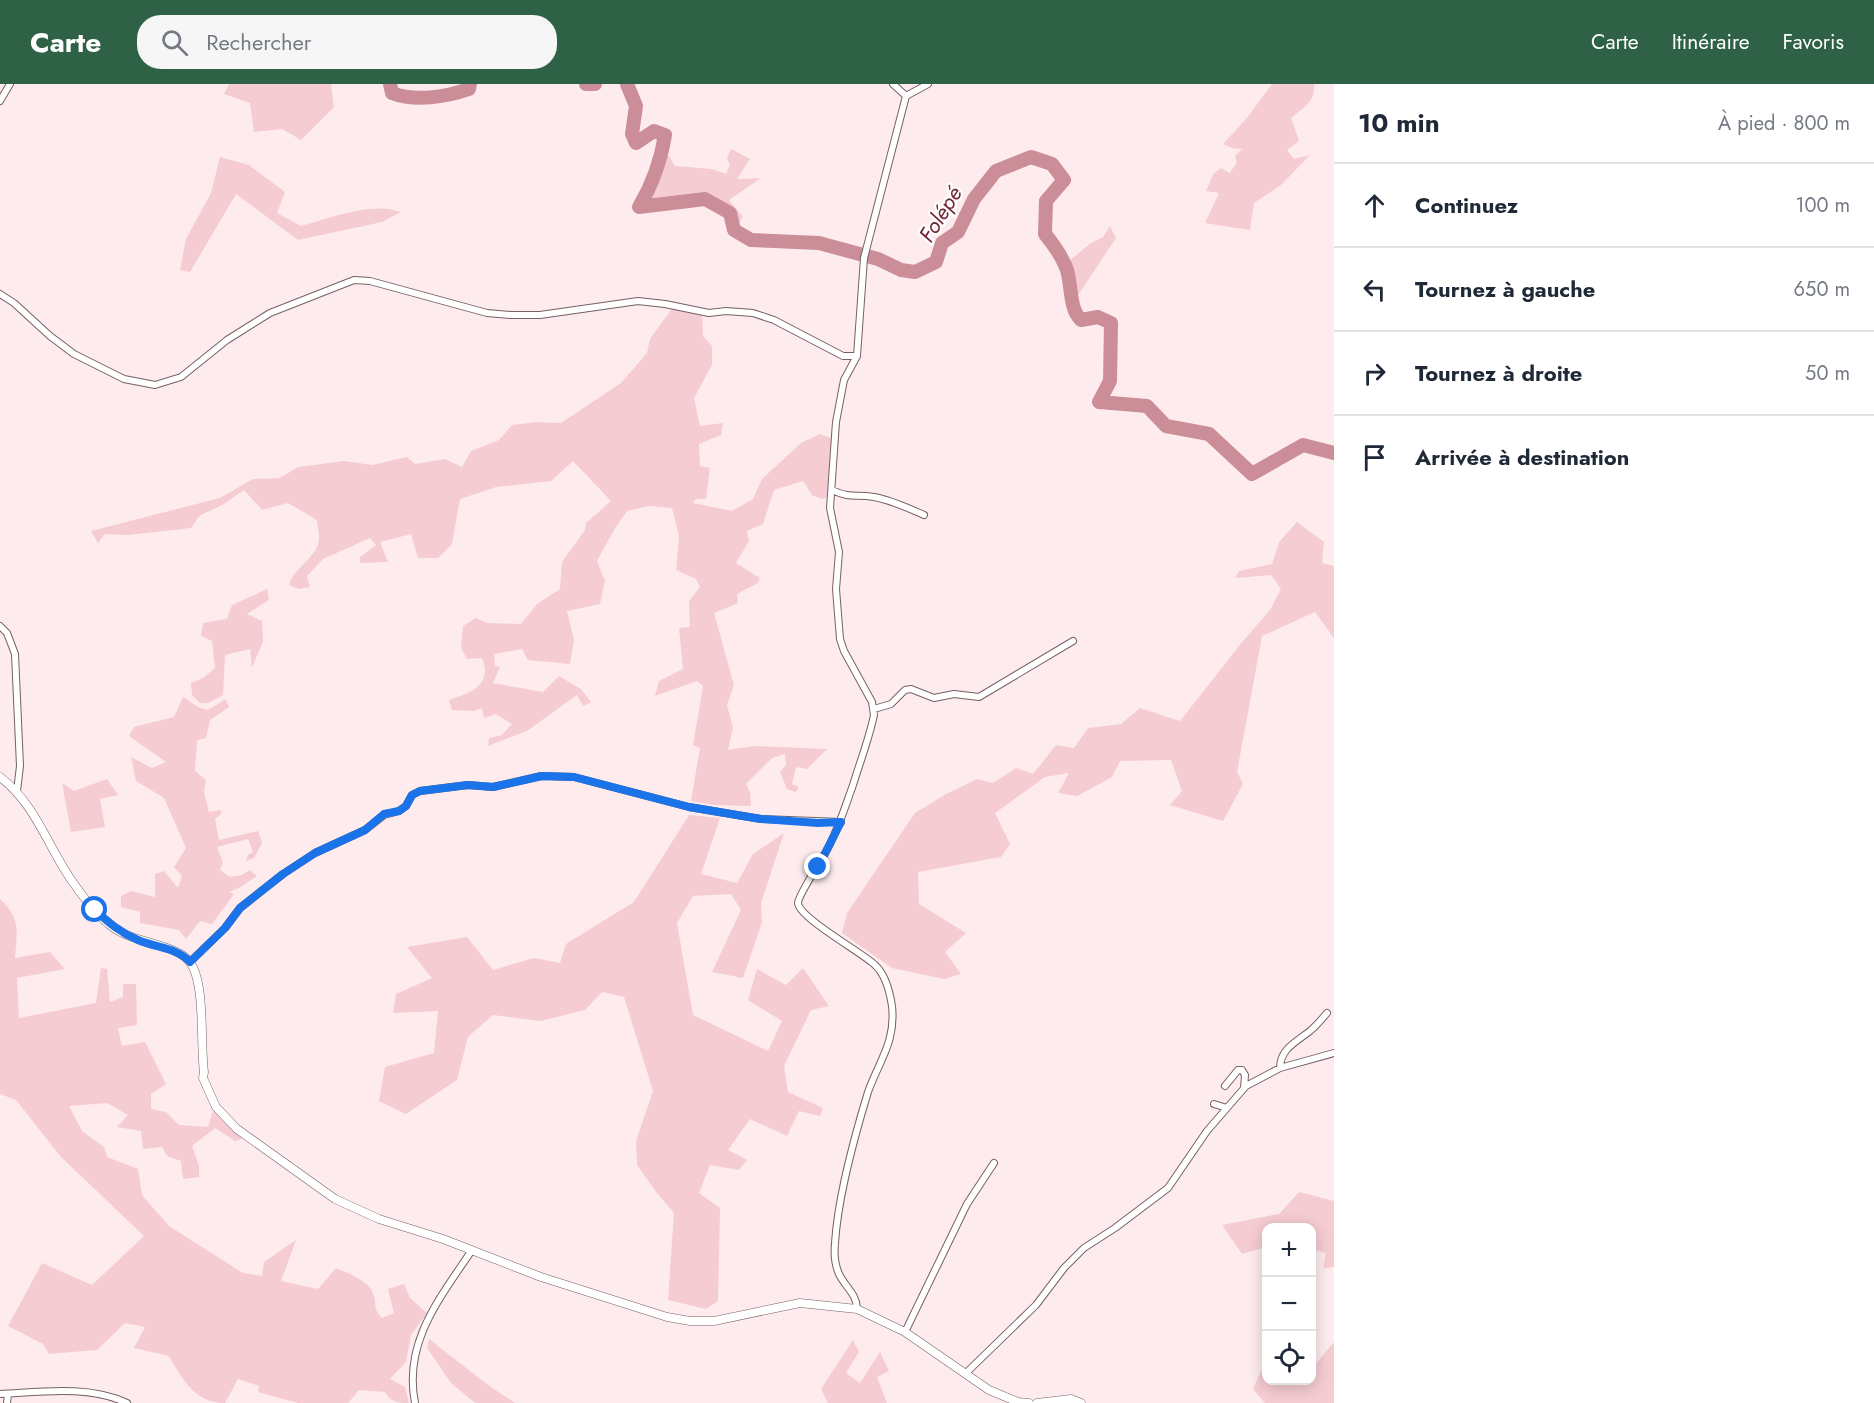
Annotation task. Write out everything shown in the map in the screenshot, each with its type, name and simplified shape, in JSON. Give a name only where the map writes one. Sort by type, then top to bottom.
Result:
[{"type":"street","points":[[0,100],[10,84]]},
{"type":"street","points":[[893,84],[906,96]]},
{"type":"street","points":[[857,1309],[856,1297],[839,1275],[834,1245],[838,1213],[857,1128],[874,1076],[891,1038],[892,1006],[886,982],[876,965],[812,920],[798,904],[799,897],[818,867],[841,822],[872,728],[874,710],[872,702],[840,639],[836,589],[840,560],[831,514],[836,422],[844,380],[857,356],[864,258],[906,96],[928,84]]},
{"type":"street","points":[[0,294],[14,303],[50,336],[74,354],[124,379],[155,385],[181,377],[227,340],[270,313],[354,280],[370,281],[487,313],[511,315],[540,315],[638,301],[709,313],[726,311],[753,313],[774,320],[843,356],[857,356]]},
{"type":"street","points":[[832,490],[846,497],[874,497],[924,515]]},
{"type":"street","points":[[0,626],[7,633],[15,654],[20,766],[17,791]]},
{"type":"street","points":[[874,710],[891,704],[904,690],[910,689],[934,698],[954,694],[979,697],[1073,640]]},
{"type":"street","points":[[190,962],[225,928],[240,908],[283,874],[315,853],[365,830],[384,814],[399,811],[406,806],[412,795],[420,791],[468,785],[493,787],[542,776],[574,777],[699,809],[761,819],[818,823],[841,822]]},
{"type":"street","points":[[0,777],[17,791],[71,881],[111,926],[141,942],[175,951],[190,962],[199,982],[203,1078],[216,1107],[254,1142],[347,1206],[541,1277],[644,1311],[690,1321],[714,1321],[800,1303],[857,1309],[905,1332],[988,1390],[1004,1397],[1029,1403]]},
{"type":"street","points":[[1280,1068],[1280,1061],[1287,1048],[1327,1014]]},
{"type":"street","points":[[965,1374],[1036,1305],[1064,1268],[1084,1248],[1134,1215],[1168,1188],[1207,1131],[1244,1089],[1256,1079],[1280,1068],[1334,1053]]},
{"type":"street","points":[[1225,1086],[1238,1070],[1242,1070],[1245,1075],[1244,1089]]},
{"type":"street","points":[[1214,1104],[1227,1108]]},
{"type":"street","points":[[905,1332],[967,1204],[994,1163]]},
{"type":"street","points":[[415,1403],[411,1374],[418,1339],[432,1311],[472,1250]]},
{"type":"street","points":[[0,1394],[93,1392],[112,1396],[127,1403]]},
{"type":"street","points":[[7,1403],[8,1394]]},
{"type":"street","points":[[1037,1403],[1071,1399],[1081,1403]]},
{"type":"shaded area","points":[[229,84],[331,84],[334,107],[301,140],[282,129],[254,132],[250,103],[224,94]]},
{"type":"shaded area","points":[[1272,84],[1314,84],[1311,100],[1291,118],[1299,141],[1287,150],[1294,159],[1310,155],[1281,185],[1254,203],[1250,230],[1205,223],[1219,193],[1206,191],[1214,173],[1221,168],[1230,173],[1237,162],[1235,156],[1242,149],[1223,144],[1247,118]]},
{"type":"shaded area","points":[[731,149],[750,159],[737,179],[761,178],[729,200],[743,217],[737,225],[724,206],[708,194],[665,200],[651,208],[646,204],[645,195],[655,178],[659,157],[669,156],[675,166],[712,169],[726,174],[730,165],[727,158]]},
{"type":"shaded area","points":[[220,157],[249,165],[285,192],[277,213],[301,226],[364,209],[390,209],[401,212],[382,222],[298,240],[236,194],[190,272],[180,270],[186,239],[211,193]]},
{"type":"shaded area","points":[[1110,226],[1116,238],[1077,297],[1075,279],[1069,261],[1091,243],[1103,237]]},
{"type":"shaded area","points":[[673,307],[702,313],[703,336],[712,346],[712,365],[694,398],[700,426],[723,423],[721,435],[699,444],[700,466],[710,468],[706,499],[696,499],[693,503],[732,511],[753,499],[762,479],[801,443],[820,434],[834,439],[831,460],[836,494],[822,499],[812,495],[803,481],[774,490],[763,524],[747,531],[749,541],[736,563],[760,578],[758,583],[737,594],[738,603],[714,613],[734,685],[727,705],[733,728],[728,750],[754,746],[827,749],[807,769],[796,767],[792,784],[799,787],[796,792],[787,789],[780,772],[786,765],[785,754],[772,758],[746,784],[750,792],[751,806],[715,805],[691,801],[700,748],[693,745],[703,686],[697,681],[655,696],[659,681],[683,669],[679,628],[690,627],[689,601],[700,587],[696,579],[676,570],[679,537],[672,508],[649,506],[627,511],[614,530],[597,561],[605,581],[600,604],[567,611],[574,640],[570,664],[528,660],[522,649],[494,654],[495,666],[500,667],[493,683],[543,692],[559,676],[581,689],[591,702],[583,706],[577,695],[527,731],[488,746],[489,738],[502,735],[512,724],[496,714],[484,718],[482,708],[474,711],[452,710],[449,700],[472,691],[485,675],[482,658],[467,659],[461,648],[463,626],[476,618],[487,623],[521,624],[537,604],[560,589],[562,562],[585,530],[586,523],[611,501],[573,461],[551,481],[496,487],[460,499],[452,544],[438,558],[418,558],[411,534],[380,542],[388,562],[360,563],[360,557],[376,545],[370,538],[323,559],[307,576],[310,587],[299,589],[289,585],[296,572],[317,546],[319,538],[317,520],[288,503],[262,510],[244,490],[222,505],[199,516],[191,528],[127,535],[105,534],[98,543],[91,531],[220,498],[253,479],[280,478],[298,467],[344,461],[372,465],[407,457],[415,464],[445,459],[462,467],[471,451],[499,440],[512,425],[538,422],[561,423],[621,383],[647,353],[650,339]]},
{"type":"shaded area","points":[[1297,522],[1324,542],[1322,563],[1334,566],[1334,638],[1315,612],[1262,636],[1237,772],[1243,784],[1223,821],[1170,805],[1182,791],[1171,760],[1120,761],[1112,777],[1077,796],[1058,793],[1069,773],[1045,777],[995,813],[1010,844],[1001,857],[918,872],[919,904],[966,933],[945,952],[961,974],[944,979],[892,968],[842,933],[847,913],[915,813],[977,779],[993,783],[1016,768],[1033,774],[1056,745],[1074,748],[1088,728],[1121,724],[1140,708],[1180,721],[1270,610],[1281,589],[1271,575],[1235,578],[1239,571],[1272,564],[1279,542]]},
{"type":"shaded area","points":[[267,589],[269,600],[247,614],[262,621],[263,641],[252,668],[250,649],[225,655],[223,695],[208,703],[200,703],[192,695],[191,683],[203,678],[215,668],[212,641],[201,636],[203,623],[227,619],[232,605]]},
{"type":"shaded area","points":[[183,697],[198,707],[208,710],[226,699],[229,707],[210,720],[206,738],[197,740],[195,771],[206,780],[204,792],[209,812],[221,810],[221,814],[215,819],[219,840],[258,831],[262,843],[254,858],[246,861],[248,855],[253,852],[248,839],[217,847],[223,862],[220,870],[230,877],[242,875],[250,870],[257,876],[229,892],[234,894],[212,924],[200,921],[186,939],[179,930],[140,923],[140,912],[121,907],[121,896],[131,891],[155,897],[155,874],[164,871],[178,888],[182,876],[174,867],[186,848],[164,798],[136,781],[131,757],[152,768],[166,762],[129,736],[134,727],[174,717]]},
{"type":"shaded area","points":[[107,779],[118,795],[100,799],[105,827],[71,832],[62,783],[74,791]]},
{"type":"shaded area","points":[[689,815],[720,818],[701,874],[737,883],[753,854],[784,833],[761,903],[762,922],[743,978],[712,972],[741,910],[731,894],[693,896],[677,923],[693,1015],[768,1051],[782,1021],[748,1000],[757,969],[786,985],[803,968],[829,1006],[811,1010],[784,1066],[788,1092],[823,1108],[820,1116],[799,1111],[787,1136],[750,1119],[728,1150],[747,1160],[739,1170],[710,1165],[699,1193],[720,1208],[718,1301],[706,1309],[668,1300],[674,1213],[637,1165],[636,1141],[653,1091],[624,997],[602,992],[585,1010],[541,1021],[493,1015],[468,1037],[457,1080],[406,1114],[379,1101],[385,1067],[434,1053],[438,1011],[393,1013],[396,994],[432,978],[407,947],[467,937],[493,970],[534,958],[560,963],[566,944],[634,902]]},
{"type":"shaded area","points":[[0,899],[15,919],[17,933],[15,958],[50,952],[65,969],[17,978],[19,1018],[96,1003],[101,968],[107,969],[110,1002],[123,997],[123,984],[136,984],[137,1025],[118,1028],[122,1046],[145,1042],[166,1084],[151,1094],[151,1109],[166,1112],[179,1125],[208,1127],[213,1111],[242,1139],[235,1141],[215,1128],[192,1146],[199,1166],[199,1177],[183,1179],[181,1161],[167,1156],[162,1147],[143,1149],[141,1131],[117,1127],[128,1115],[107,1103],[69,1106],[82,1131],[104,1147],[107,1157],[138,1169],[142,1195],[169,1226],[243,1273],[262,1276],[264,1262],[296,1240],[281,1281],[318,1289],[336,1268],[369,1286],[374,1296],[376,1310],[382,1318],[394,1313],[388,1289],[404,1284],[410,1298],[427,1313],[411,1335],[406,1362],[390,1379],[405,1387],[409,1403],[395,1401],[385,1392],[359,1390],[348,1403],[298,1403],[258,1392],[259,1386],[238,1379],[225,1403],[215,1402],[205,1399],[191,1388],[169,1356],[134,1348],[145,1327],[125,1323],[97,1350],[49,1354],[43,1344],[8,1326],[42,1263],[92,1285],[144,1236],[61,1157],[16,1100],[0,1094]]},
{"type":"shaded area","points":[[1299,1192],[1334,1201],[1334,1267],[1323,1268],[1326,1253],[1316,1250],[1316,1223],[1262,1223],[1262,1248],[1242,1254],[1222,1225],[1279,1214]]},
{"type":"shaded area","points":[[429,1339],[515,1403],[475,1403],[451,1383],[427,1348]]},
{"type":"shaded area","points":[[853,1340],[859,1352],[846,1373],[860,1383],[880,1352],[889,1371],[877,1377],[887,1403],[828,1403],[821,1389]]},
{"type":"shaded area","points":[[1334,1342],[1334,1403],[1265,1403],[1253,1389],[1262,1369],[1262,1385],[1316,1385],[1316,1363]]},
{"type":"waterway","name":"Folépé","points":[[390,84],[392,93],[420,98],[460,92],[469,89],[470,84]]},
{"type":"waterway","name":"Folépé","points":[[586,84],[595,84]]},
{"type":"waterway","name":"Folépé","points":[[627,84],[636,106],[632,134],[636,143],[654,131],[665,135],[655,172],[639,207],[705,199],[730,213],[734,230],[751,240],[819,243],[878,259],[901,270],[915,272],[936,262],[942,243],[958,232],[974,199],[996,171],[1031,157],[1052,164],[1064,180],[1046,201],[1045,234],[1065,265],[1077,315],[1081,320],[1098,317],[1111,323],[1110,381],[1099,402],[1147,406],[1166,426],[1209,434],[1252,474],[1303,445],[1334,453]]},
{"type":"route","points":[[95,910],[111,926],[126,935],[141,942],[175,951],[190,962],[225,928],[240,908],[283,874],[315,853],[365,830],[384,814],[399,811],[406,806],[412,795],[441,787],[468,785],[493,787],[542,776],[574,777],[689,807],[761,819],[818,823],[841,822],[818,867]]}]
